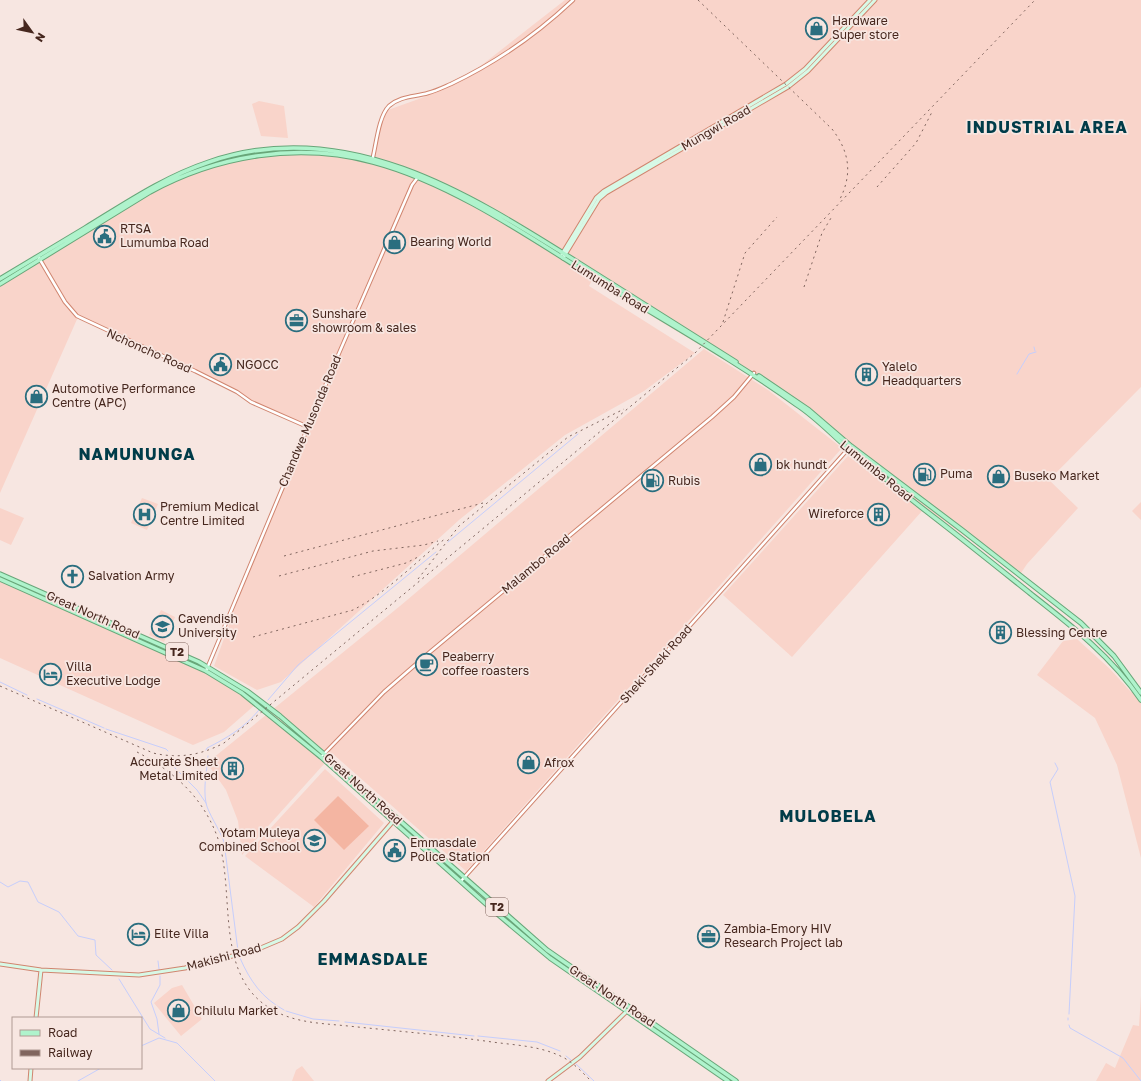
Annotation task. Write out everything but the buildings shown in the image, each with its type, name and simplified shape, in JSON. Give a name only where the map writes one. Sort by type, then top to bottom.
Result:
[{"type":"main road","name":"Mungwi Road","points":[[563,255],[600,195],[786,84],[805,69],[870,0]]},
{"type":"main road","name":"Mungwi Road","points":[[563,255],[603,196],[788,87],[808,71],[875,0]]},
{"type":"main road","name":"Lumumba Road","points":[[0,279],[150,192],[176,179],[208,166],[246,157],[292,152],[329,154],[372,159],[419,176],[493,215],[563,255],[753,374],[807,412],[1074,628],[1110,660],[1141,700]]},
{"type":"main road","name":"Lumumba Road","points":[[0,284],[38,258]]},
{"type":"main road","name":"Lumumba Road","points":[[850,447],[962,530],[1081,623],[1114,656],[1141,693]]},
{"type":"main road","name":"Great North Road","points":[[0,574],[207,669],[265,710],[323,756],[463,880],[547,950],[628,1011],[728,1081]]},
{"type":"main road","name":"Great North Road","points":[[0,579],[207,669]]},
{"type":"main road","name":"Makishi Road","points":[[0,964],[41,970],[148,975],[215,961],[256,950],[274,943],[293,932],[320,906],[394,820]]},
{"type":"main road","points":[[36,1017],[41,970]]},
{"type":"main road","name":"Great North Road","points":[[628,1011],[736,1081]]},
{"type":"main road","points":[[548,1081],[580,1057],[628,1011]]},
{"type":"main road","points":[[30,1081],[31,1069]]},
{"type":"street","points":[[372,159],[382,119],[388,107],[393,103],[402,98],[428,93],[456,81],[508,51],[573,0]]},
{"type":"street","name":"Chandwe Musonda Road","points":[[207,669],[231,606],[412,185],[419,176]]},
{"type":"street","name":"Nchoncho Road","points":[[38,258],[65,302],[77,316],[195,371],[256,404],[308,427]]},
{"type":"street","name":"Malambo Road","points":[[323,756],[390,687],[712,417],[734,397],[753,374]]},
{"type":"street","name":"Sheki-Sheki Road","points":[[463,880],[850,447]]},
{"type":"shaded area","points":[[565,0],[1141,0],[1141,387],[1049,480],[1078,508],[1027,564],[1019,576],[868,465],[809,414],[748,374],[592,280],[589,286],[695,353],[644,391],[565,435],[459,520],[281,682],[257,690],[214,666],[263,531],[307,427],[78,317],[0,493],[0,283],[142,198],[196,171],[237,159],[295,152],[370,160],[380,122],[388,110],[427,96],[473,72]]},
{"type":"shaded area","points":[[259,101],[284,106],[288,138],[261,136],[252,104]]},
{"type":"shaded area","points":[[704,349],[768,390],[842,448],[466,871],[333,754],[242,855],[238,821],[226,790],[207,763],[400,606]]},
{"type":"shaded area","points":[[848,456],[922,511],[792,657],[723,595]]},
{"type":"shaded area","name":"Premium Medical Centre Limited","points":[[142,498],[158,504],[147,530],[131,523]]},
{"type":"shaded area","points":[[1141,502],[1141,520],[1132,511]]},
{"type":"shaded area","points":[[0,508],[24,518],[11,545],[0,540]]},
{"type":"shaded area","points":[[0,581],[207,674],[256,704],[224,732],[193,745],[0,658]]},
{"type":"shaded area","name":"Cavendish University","points":[[161,610],[175,617],[164,642],[149,635]]},
{"type":"shaded area","points":[[1077,639],[1110,669],[1131,692],[1141,691],[1141,858],[1117,765],[1095,718],[1037,675],[1063,641]]},
{"type":"shaded area","name":"Yotam Muleya Combined School","points":[[325,769],[384,823],[314,907],[245,856]]},
{"type":"shaded area","points":[[338,796],[369,826],[344,850],[314,820]]},
{"type":"shaded area","name":"Chilulu Market","points":[[182,985],[202,1019],[181,1036],[154,1003],[172,988]]},
{"type":"shaded area","points":[[1141,996],[1141,1081],[1096,1081],[1106,1063],[1115,1068],[1133,1025],[1139,1026]]},
{"type":"shaded area","points":[[302,1066],[314,1081],[292,1081],[296,1070]]},
{"type":"waterway","points":[[1034,347],[1035,351]]},
{"type":"waterway","points":[[1017,374],[1029,354],[1036,352]]},
{"type":"waterway","points":[[448,542],[578,434]]},
{"type":"waterway","points":[[268,700],[298,665],[436,552]]},
{"type":"waterway","points":[[0,682],[27,695]]},
{"type":"waterway","points":[[37,699],[104,728]]},
{"type":"waterway","points":[[206,750],[241,727],[259,710]]},
{"type":"waterway","points":[[106,729],[166,749],[168,751]]},
{"type":"waterway","points":[[208,756],[205,797],[209,812],[224,842],[238,951]]},
{"type":"waterway","points":[[1055,763],[1058,769],[1050,782],[1075,896],[1069,1014]]},
{"type":"waterway","points":[[172,765],[197,790],[206,803]]},
{"type":"waterway","points":[[0,882],[8,887],[20,881],[28,882],[38,902],[59,912],[78,936],[95,940],[96,955],[112,970]]},
{"type":"waterway","points":[[240,958],[248,974],[263,994],[284,1010]]},
{"type":"waterway","points":[[158,961],[159,969]]},
{"type":"waterway","points":[[159,1034],[157,1019],[151,1002],[160,985],[160,976]]},
{"type":"waterway","points":[[119,979],[150,1029],[165,1038]]},
{"type":"waterway","points":[[286,1011],[313,1019],[339,1021]]},
{"type":"waterway","points":[[345,1022],[474,1036]]},
{"type":"waterway","points":[[1069,1025],[1070,1028],[1123,1058],[1141,1081]]},
{"type":"waterway","points":[[478,1036],[537,1042],[560,1051]]},
{"type":"waterway","points":[[142,1046],[159,1038],[177,1043],[215,1081]]},
{"type":"waterway","points":[[566,1056],[571,1060]]},
{"type":"waterway","points":[[576,1064],[594,1081]]},
{"type":"waterway","points":[[78,1081],[99,1069]]},
{"type":"railway","points":[[698,0],[832,129],[838,137],[845,154],[848,171],[847,180],[840,199]]},
{"type":"railway","points":[[0,686],[153,753],[172,756],[190,755],[224,743],[695,353],[1035,0]]},
{"type":"railway","points":[[877,187],[916,143],[932,112]]},
{"type":"railway","points":[[723,322],[745,253],[777,217]]},
{"type":"railway","points":[[804,287],[822,233],[831,218]]},
{"type":"railway","points":[[418,579],[459,526],[568,437],[624,409]]},
{"type":"railway","points":[[284,556],[483,503]]},
{"type":"railway","points":[[253,637],[353,610],[366,603],[390,586],[446,538]]},
{"type":"railway","points":[[279,576],[373,551],[424,545],[438,541]]},
{"type":"railway","points":[[352,577],[406,563],[418,557]]},
{"type":"railway","points":[[137,752],[163,768],[185,786],[195,797],[211,822],[217,836],[222,857],[232,949],[239,970],[249,989],[265,1005],[284,1015],[305,1021],[526,1046],[558,1055],[576,1066],[591,1081]]},
{"type":"place","name":"Hardware Super store","points":[[817,28]]},
{"type":"place","name":"RTSA Lumumba Road","points":[[105,236]]},
{"type":"place","name":"Bearing World","points":[[395,242]]},
{"type":"place","name":"Sunshare showroom & sales","points":[[297,321]]},
{"type":"place","name":"NGOCC","points":[[220,365]]},
{"type":"place","name":"Yalelo Headquarters","points":[[867,374]]},
{"type":"place","name":"Automotive Performance Centre (APC)","points":[[36,396]]},
{"type":"place","name":"bk hundt","points":[[760,465]]},
{"type":"place","name":"Puma","points":[[924,474]]},
{"type":"place","name":"Buseko Market","points":[[999,476]]},
{"type":"place","name":"Rubis","points":[[653,481]]},
{"type":"place","name":"Premium Medical Centre Limited","points":[[144,514]]},
{"type":"place","name":"Wireforce","points":[[879,514]]},
{"type":"place","name":"Salvation Army","points":[[73,576]]},
{"type":"place","name":"Cavendish University","points":[[162,626]]},
{"type":"place","name":"Blessing Centre","points":[[1000,633]]},
{"type":"place","name":"Peaberry coffee roasters","points":[[426,664]]},
{"type":"place","name":"Villa Executive Lodge","points":[[51,674]]},
{"type":"place","name":"Afrox","points":[[528,763]]},
{"type":"place","name":"Accurate Sheet Metal Limited","points":[[233,769]]},
{"type":"place","name":"Yotam Muleya Combined School","points":[[315,840]]},
{"type":"place","name":"Emmasdale Police Station","points":[[394,850]]},
{"type":"place","name":"Elite Villa","points":[[138,934]]},
{"type":"place","name":"Zambia-Emory HIV Research Project lab","points":[[708,936]]},
{"type":"place","name":"Chilulu Market","points":[[179,1011]]},
{"type":"district","name":"INDUSTRIAL AREA","points":[[1047,127]]},
{"type":"district","name":"NAMUNUNGA","points":[[137,454]]},
{"type":"district","name":"MULOBELA","points":[[828,816]]},
{"type":"district","name":"EMMASDALE","points":[[373,959]]}]
